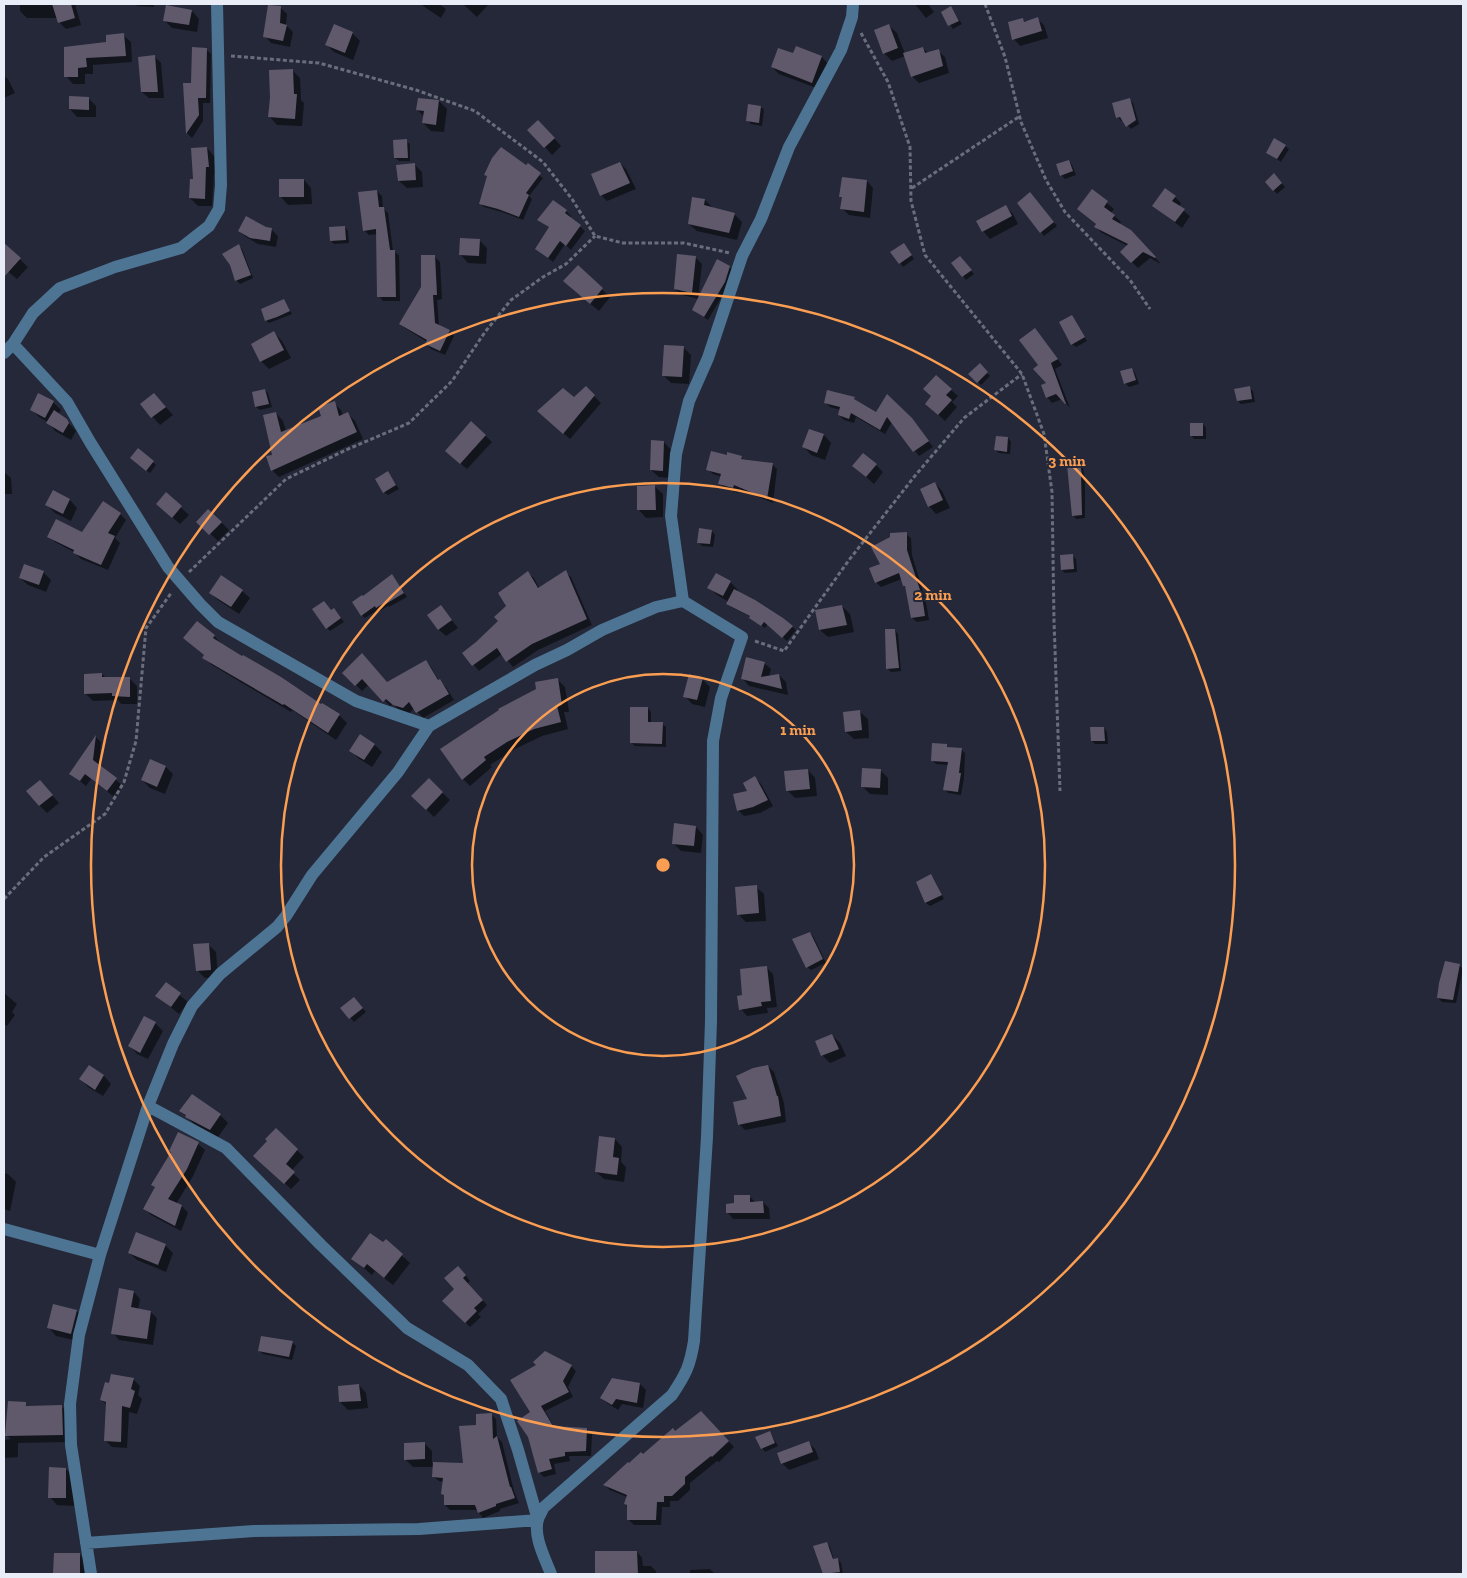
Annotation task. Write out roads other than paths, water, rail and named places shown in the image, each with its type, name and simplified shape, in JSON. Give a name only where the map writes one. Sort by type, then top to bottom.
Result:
[{"type":"street","points":[[4,353],[13,344],[33,314],[60,288],[115,267],[181,248],[209,226],[219,209],[221,185],[217,4]]},
{"type":"street","points":[[683,601],[671,516],[676,454],[689,401],[708,358],[742,256],[761,219],[789,146],[841,50],[852,17],[854,4]]},
{"type":"street","points":[[13,344],[67,402],[168,567],[218,622],[356,701],[429,726]]},
{"type":"street","points":[[91,1574],[71,1445],[70,1404],[79,1335],[100,1255],[148,1106],[172,1044],[192,1006],[220,974],[277,926],[286,916],[312,875],[398,772],[429,726],[535,665],[567,650],[602,630],[656,608],[683,601],[742,637],[721,698],[713,741],[711,1021],[694,1341],[690,1363],[684,1377],[672,1395],[543,1508],[538,1520],[537,1533],[551,1574]]},
{"type":"street","points":[[148,1106],[226,1148],[321,1245],[407,1328],[468,1365],[502,1399],[538,1520]]},
{"type":"street","points":[[4,1229],[100,1255]]},
{"type":"street","points":[[86,1543],[254,1531],[419,1529],[538,1520]]}]
